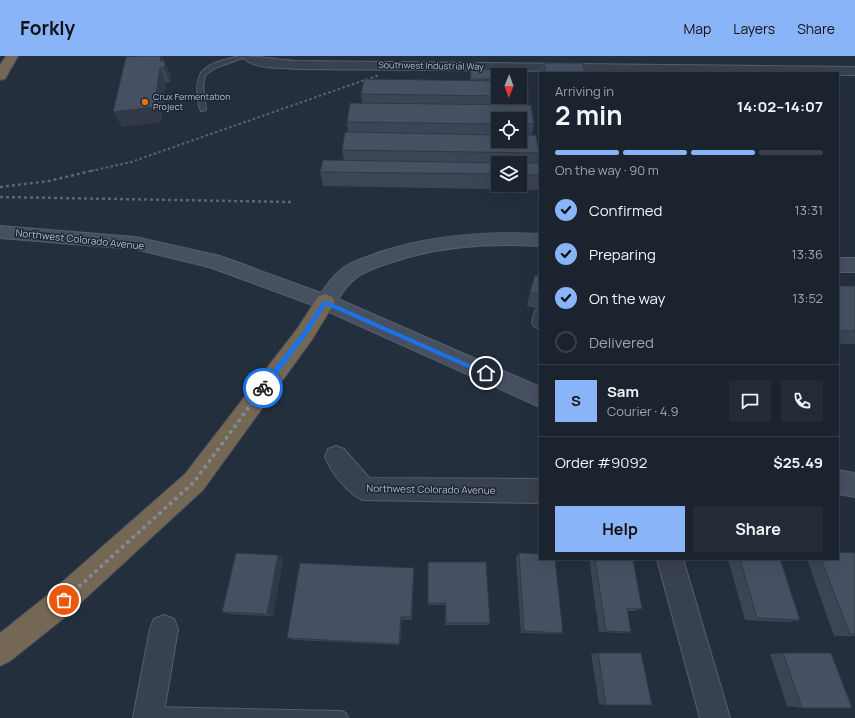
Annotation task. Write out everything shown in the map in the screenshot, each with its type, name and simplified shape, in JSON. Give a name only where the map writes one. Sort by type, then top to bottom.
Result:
[{"type":"highway","points":[[0,76],[12,56]]},
{"type":"highway","points":[[0,651],[54,608],[194,482],[304,335],[325,302]]},
{"type":"main road","name":"Northwest Colorado Avenue","points":[[0,232],[135,243],[213,261],[325,302],[539,397]]},
{"type":"main road","points":[[325,302],[345,276],[359,267],[405,250],[469,240],[503,238],[539,240]]},
{"type":"main road","points":[[839,265],[855,265]]},
{"type":"main road","points":[[839,482],[855,485]]},
{"type":"street","name":"Southwest Industrial Way","points":[[247,56],[260,62],[294,65],[855,71]]},
{"type":"street","name":"Northwest Colorado Avenue","points":[[336,457],[363,489],[539,491]]},
{"type":"street","points":[[670,560],[715,718]]},
{"type":"street","points":[[148,716],[164,629]]},
{"type":"lane","points":[[203,110],[200,83],[201,76],[207,69],[247,56]]},
{"type":"lane","points":[[539,315],[537,323],[539,324]]},
{"type":"lane","points":[[148,716],[341,718]]},
{"type":"building","points":[[161,56],[160,61],[165,61],[164,68],[160,68],[154,107],[113,112],[126,57]]},
{"type":"building","points":[[544,63],[582,63],[585,72],[546,72]]},
{"type":"building","points":[[470,69],[491,70],[491,79],[471,79]]},
{"type":"building","points":[[608,71],[643,72],[608,72]]},
{"type":"building","points":[[364,79],[491,81],[491,96],[361,94]]},
{"type":"building","points":[[350,103],[531,105],[534,124],[527,124],[527,112],[491,112],[491,124],[347,122]]},
{"type":"building","points":[[345,132],[491,135],[491,148],[527,148],[527,135],[536,135],[539,153],[342,150]]},
{"type":"building","points":[[323,160],[491,163],[491,174],[320,172]]},
{"type":"building","points":[[527,163],[539,163],[539,175],[527,175]]},
{"type":"building","points":[[535,275],[539,276],[539,294],[530,292]]},
{"type":"building","points":[[839,286],[855,286],[855,331],[839,331]]},
{"type":"building","points":[[839,552],[855,553],[855,634],[850,634],[821,560],[839,560]]},
{"type":"building","points":[[236,553],[278,555],[267,614],[222,612]]},
{"type":"building","points":[[519,553],[539,554],[539,560],[555,560],[563,633],[524,631]]},
{"type":"building","points":[[595,560],[633,560],[642,609],[627,608],[631,632],[606,631]]},
{"type":"building","points":[[740,560],[780,560],[800,620],[757,618]]},
{"type":"building","points":[[428,562],[486,562],[490,623],[446,623],[446,603],[428,603]]},
{"type":"building","points":[[300,563],[414,568],[411,617],[401,617],[399,644],[287,638]]},
{"type":"building","points":[[598,653],[641,653],[652,705],[606,705]]},
{"type":"building","points":[[783,653],[831,653],[852,708],[802,708]]},
{"type":"railway","points":[[91,171],[131,162],[379,75]]},
{"type":"railway","points":[[0,187],[49,181],[95,170]]},
{"type":"railway","points":[[0,197],[292,202]]},
{"type":"way so far","points":[[64,600],[194,482],[263,388]]},
{"type":"place","name":"Crux Fermentation Project","points":[[145,102]]},
{"type":"route","points":[[263,388],[304,335],[325,302],[376,326],[486,373]]}]
